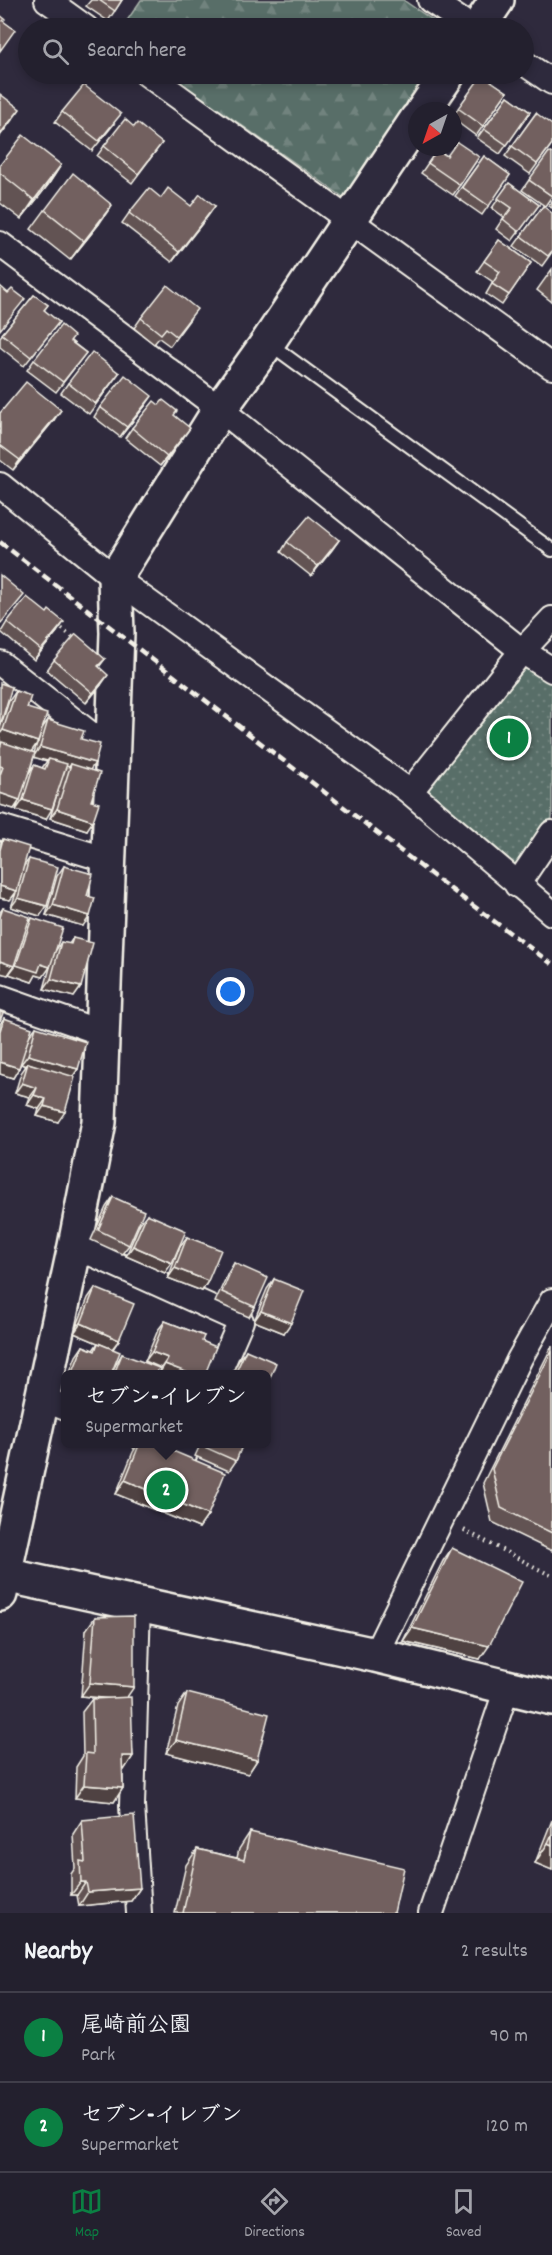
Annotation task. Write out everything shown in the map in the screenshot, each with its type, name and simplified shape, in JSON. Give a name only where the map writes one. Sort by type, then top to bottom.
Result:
[{"type":"street","points":[[46,0],[72,18]]},
{"type":"street","points":[[430,0],[457,18]]},
{"type":"street","points":[[485,18],[497,0]]},
{"type":"street","points":[[534,70],[552,82]]},
{"type":"street","points":[[161,84],[552,367]]},
{"type":"street","points":[[429,102],[441,84]]},
{"type":"street","points":[[408,132],[268,342],[220,409],[115,578],[117,633],[99,1122],[75,1246],[53,1403],[2,1581],[138,1603],[375,1655],[552,1698]]},
{"type":"street","points":[[0,244],[220,409],[522,651],[552,670]]},
{"type":"street","points":[[0,485],[115,578],[410,792],[517,885],[552,912]]},
{"type":"street","points":[[410,792],[522,651],[552,619]]},
{"type":"street","points":[[0,663],[112,751]]},
{"type":"street","points":[[0,827],[108,860]]},
{"type":"street","points":[[517,885],[552,833]]},
{"type":"street","points":[[0,997],[102,1034]]},
{"type":"street","points":[[75,1246],[241,1321],[220,1370]]},
{"type":"street","points":[[375,1655],[520,1358],[552,1301]]},
{"type":"street","points":[[157,1448],[182,1459],[187,1448]]},
{"type":"street","points":[[138,1603],[132,1806],[139,1913]]},
{"type":"street","points":[[431,1913],[507,1688]]},
{"type":"lane","points":[[268,342],[552,550]]},
{"type":"path","points":[[53,622],[80,644]]},
{"type":"path","points":[[442,1518],[552,1576]]},
{"type":"green space","points":[[141,0],[403,0],[429,18],[129,18]]},
{"type":"green space","points":[[183,84],[428,84],[415,102],[408,102],[408,112],[346,199]]},
{"type":"green space","points":[[523,666],[552,683],[552,818],[515,871],[424,792]]},
{"type":"building","points":[[99,0],[122,0],[115,11]]},
{"type":"building","points":[[0,15],[5,19],[3,21],[15,30],[0,51]]},
{"type":"building","points":[[475,84],[495,84],[507,92],[483,126],[462,111],[462,102]]},
{"type":"building","points":[[84,85],[121,114],[99,141],[62,112]]},
{"type":"building","points":[[0,94],[20,109],[0,134]]},
{"type":"building","points":[[508,96],[530,112],[507,145],[484,129]]},
{"type":"building","points":[[536,113],[552,125],[552,144],[537,164],[512,146]]},
{"type":"building","points":[[125,119],[134,127],[137,123],[162,143],[138,174],[104,146]]},
{"type":"building","points":[[23,135],[61,165],[34,200],[0,173],[0,165]]},
{"type":"building","points":[[462,145],[479,157],[460,185],[428,163],[433,156],[462,156]]},
{"type":"building","points":[[549,152],[552,154],[552,196],[529,180]]},
{"type":"building","points":[[484,156],[510,175],[489,206],[462,187]]},
{"type":"building","points":[[73,173],[112,205],[84,241],[45,210]]},
{"type":"building","points":[[509,183],[539,205],[519,232],[503,219],[512,208],[498,198]]},
{"type":"building","points":[[149,188],[161,198],[168,188],[191,206],[200,194],[215,206],[179,252],[129,213]]},
{"type":"building","points":[[543,206],[552,213],[552,251],[548,256],[521,236]]},
{"type":"building","points":[[499,240],[531,263],[509,295],[492,284],[500,272],[484,261]]},
{"type":"building","points":[[167,285],[197,309],[176,336],[166,328],[161,334],[141,318]]},
{"type":"building","points":[[0,286],[8,293],[12,289],[25,299],[0,330]]},
{"type":"building","points":[[34,295],[48,305],[44,310],[59,322],[31,357],[2,334]]},
{"type":"building","points":[[61,325],[74,336],[70,341],[86,353],[63,382],[34,360]]},
{"type":"building","points":[[92,352],[119,373],[95,404],[68,383]]},
{"type":"building","points":[[125,375],[152,396],[127,427],[100,407]]},
{"type":"building","points":[[26,382],[61,410],[20,460],[0,445],[0,413]]},
{"type":"building","points":[[163,400],[177,411],[174,415],[190,428],[167,457],[132,428],[154,401],[159,405]]},
{"type":"building","points":[[309,516],[339,540],[318,566],[287,542]]},
{"type":"building","points":[[0,575],[24,595],[1,623],[0,622]]},
{"type":"building","points":[[27,597],[47,613],[49,610],[64,622],[41,650],[7,622]]},
{"type":"building","points":[[76,634],[105,659],[98,666],[108,675],[93,693],[54,660]]},
{"type":"building","points":[[0,683],[12,687],[0,726]]},
{"type":"building","points":[[16,691],[31,696],[27,708],[47,714],[38,742],[3,730]]},
{"type":"building","points":[[48,720],[84,731],[81,739],[100,744],[95,763],[40,747]]},
{"type":"building","points":[[2,742],[35,753],[20,800],[0,793],[0,775],[3,767],[0,766]]},
{"type":"building","points":[[49,759],[67,764],[52,809],[23,800],[34,765],[45,769]]},
{"type":"building","points":[[71,764],[100,773],[91,801],[99,803],[93,821],[57,809]]},
{"type":"building","points":[[3,839],[29,847],[17,891],[0,886],[0,850]]},
{"type":"building","points":[[29,859],[58,867],[47,906],[18,898]]},
{"type":"building","points":[[64,866],[93,874],[87,896],[95,898],[90,916],[53,905]]},
{"type":"building","points":[[3,908],[30,917],[14,966],[0,961],[0,917]]},
{"type":"building","points":[[32,918],[63,928],[50,967],[41,964],[38,972],[16,965]]},
{"type":"building","points":[[73,938],[93,943],[81,987],[51,979],[61,942],[71,944]]},
{"type":"building","points":[[4,1018],[32,1028],[19,1068],[0,1062],[0,1031]]},
{"type":"building","points":[[36,1027],[86,1042],[78,1069],[28,1055]]},
{"type":"building","points":[[28,1063],[75,1077],[65,1112],[44,1106],[46,1099],[34,1095],[37,1088],[22,1083]]},
{"type":"building","points":[[113,1197],[144,1211],[129,1245],[98,1230]]},
{"type":"building","points":[[147,1214],[186,1231],[172,1263],[133,1246]]},
{"type":"building","points":[[187,1237],[221,1250],[208,1281],[175,1268]]},
{"type":"building","points":[[234,1263],[268,1278],[255,1307],[222,1292]]},
{"type":"building","points":[[274,1279],[304,1291],[291,1323],[261,1311]]},
{"type":"building","points":[[95,1288],[134,1304],[119,1340],[81,1323]]},
{"type":"building","points":[[165,1321],[204,1336],[202,1341],[216,1347],[207,1370],[181,1370],[165,1364],[168,1358],[152,1352]]},
{"type":"building","points":[[98,1343],[120,1352],[113,1370],[74,1370],[83,1346],[95,1351]]},
{"type":"building","points":[[246,1350],[276,1363],[271,1375],[271,1370],[237,1370]]},
{"type":"building","points":[[552,1351],[552,1533],[501,1508],[492,1469]]},
{"type":"building","points":[[122,1354],[159,1368],[158,1370],[116,1370]]},
{"type":"building","points":[[138,1448],[166,1448],[225,1473],[208,1515],[125,1480]]},
{"type":"building","points":[[207,1448],[241,1448],[236,1461]]},
{"type":"building","points":[[452,1548],[522,1582],[489,1646],[412,1628]]},
{"type":"building","points":[[134,1616],[134,1687],[90,1683],[95,1617]]},
{"type":"building","points":[[187,1693],[269,1714],[257,1760],[176,1740]]},
{"type":"building","points":[[131,1697],[133,1756],[122,1756],[123,1788],[84,1785],[86,1753],[93,1754],[92,1699]]},
{"type":"building","points":[[134,1815],[140,1888],[88,1892],[86,1882],[81,1882],[80,1861],[85,1862],[82,1820]]},
{"type":"building","points":[[250,1832],[404,1868],[394,1913],[183,1913],[197,1849],[244,1860]]},
{"type":"railway","points":[[0,542],[437,879],[552,964]]},
{"type":"place","name":"尾崎前公園","points":[[509,738]]},
{"type":"place","name":"セブン-イレブン","points":[[166,1490]]}]
